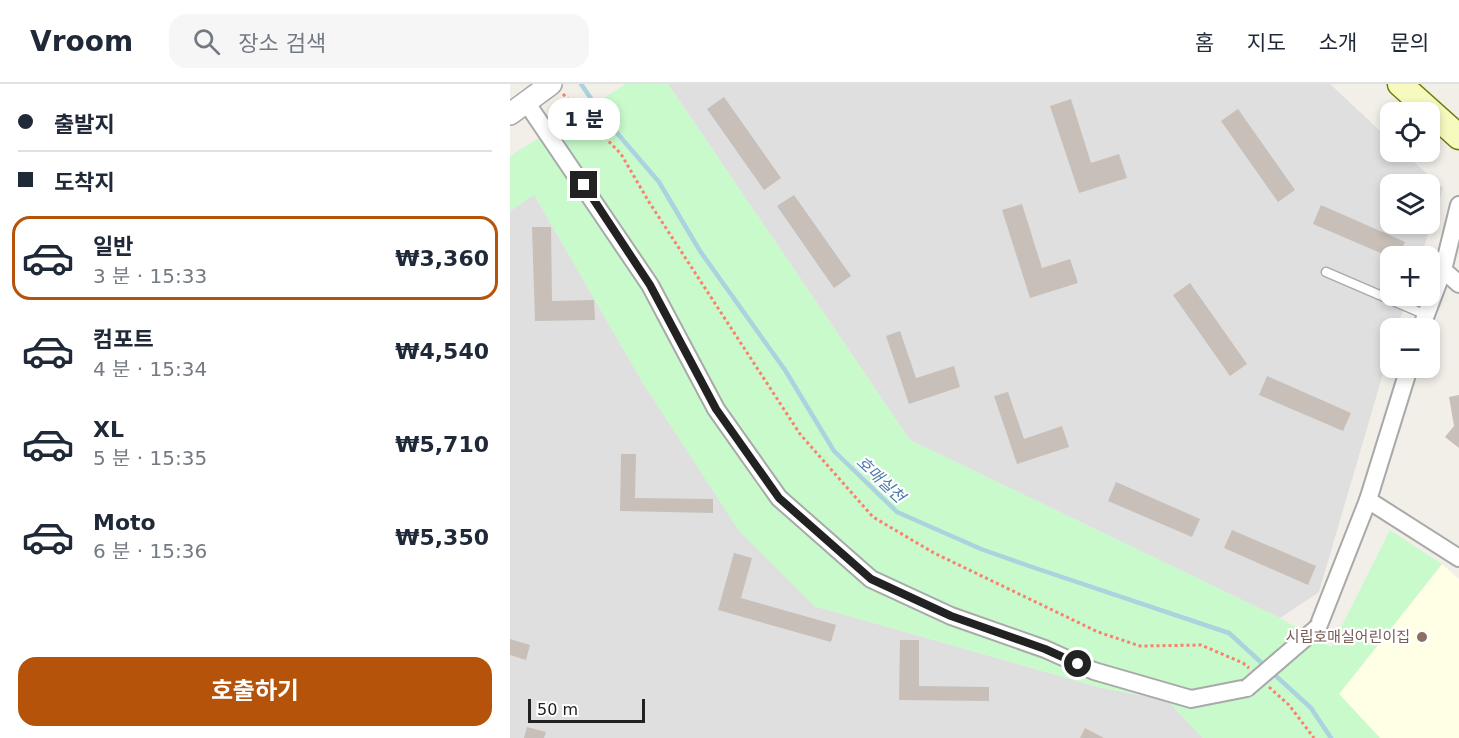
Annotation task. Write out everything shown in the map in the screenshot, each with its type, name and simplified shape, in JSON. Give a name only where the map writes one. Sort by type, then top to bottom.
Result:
[{"type":"main road","points":[[1400,84],[1459,137]]},
{"type":"street","points":[[554,87],[518,108],[650,285],[716,409],[779,498],[871,579],[951,616],[1045,649],[1094,671],[1191,699],[1246,688],[1318,627],[1368,500],[1406,378]]},
{"type":"street","points":[[1425,318],[1443,270],[1459,205]]},
{"type":"street","points":[[1443,270],[1459,284]]},
{"type":"street","points":[[1368,500],[1459,558]]},
{"type":"lane","points":[[1326,272],[1416,318]]},
{"type":"path","points":[[554,87],[621,154],[649,202],[800,434],[873,517],[934,553],[1098,632],[1140,646],[1202,645],[1243,663],[1251,670]]},
{"type":"path","points":[[1266,684],[1289,705],[1314,738]]},
{"type":"shaded area","points":[[668,84],[1330,84],[1380,131],[1380,162],[1414,162],[1427,174],[1380,174],[1380,234],[1428,234],[1424,246],[1380,246],[1380,306],[1405,306],[1400,318],[1380,318],[1382,378],[1319,592],[1280,618],[910,440]]},
{"type":"shaded area","points":[[534,194],[644,385],[814,606],[1102,688],[1167,700],[1203,738],[510,738],[510,211]]},
{"type":"shaded area","name":"시립호매실어린이집","points":[[1442,564],[1459,579],[1459,738],[1380,738],[1339,694]]},
{"type":"green space","points":[[626,84],[668,84],[910,440],[1280,618],[1331,647],[1390,530],[1442,564],[1339,694],[1380,738],[1203,738],[1167,700],[1102,688],[814,606],[739,531],[644,385],[534,195],[510,211],[510,156]]},
{"type":"building","points":[[724,97],[781,178],[764,190],[707,109]]},
{"type":"building","points":[[1071,99],[1091,163],[1119,154],[1127,178],[1079,193],[1050,106]]},
{"type":"building","points":[[1238,109],[1295,190],[1278,202],[1221,121]]},
{"type":"building","points":[[794,195],[851,276],[834,288],[777,206]]},
{"type":"building","points":[[1022,204],[1042,268],[1070,259],[1078,283],[1030,298],[1002,210]]},
{"type":"building","points":[[1321,205],[1380,231],[1380,234],[1387,234],[1405,242],[1403,246],[1380,246],[1380,253],[1313,224]]},
{"type":"building","points":[[532,227],[551,227],[552,301],[594,300],[595,320],[535,321]]},
{"type":"building","points":[[1190,283],[1247,364],[1230,376],[1173,295]]},
{"type":"building","points":[[900,331],[916,378],[954,366],[960,387],[909,404],[886,336]]},
{"type":"building","points":[[1267,376],[1351,413],[1343,431],[1259,395]]},
{"type":"building","points":[[1008,392],[1024,439],[1062,426],[1069,447],[1017,464],[994,396]]},
{"type":"building","points":[[1459,395],[1459,448],[1445,437],[1454,426],[1449,397]]},
{"type":"building","points":[[621,454],[636,454],[635,498],[713,499],[713,513],[620,511]]},
{"type":"building","points":[[1116,482],[1200,519],[1192,537],[1108,501]]},
{"type":"building","points":[[1232,530],[1316,566],[1308,585],[1224,548]]},
{"type":"building","points":[[734,553],[752,558],[741,598],[836,625],[831,642],[718,610]]},
{"type":"building","points":[[510,639],[530,645],[526,660],[510,655]]},
{"type":"building","points":[[900,640],[919,640],[919,686],[989,687],[989,701],[899,700]]},
{"type":"building","points":[[527,727],[546,732],[544,738],[524,738]]},
{"type":"building","points":[[1085,728],[1104,738],[1080,738]]},
{"type":"waterway","name":"호매실천","points":[[581,84],[605,119],[659,182],[700,251],[785,370],[834,451],[897,512],[981,549],[1229,633],[1311,708],[1331,738]]},
{"type":"place","name":"시립호매실어린이집","points":[[1422,637]]},
{"type":"route","points":[[584,185],[650,285],[716,409],[779,498],[871,579],[951,616],[1045,649],[1078,664]]}]
